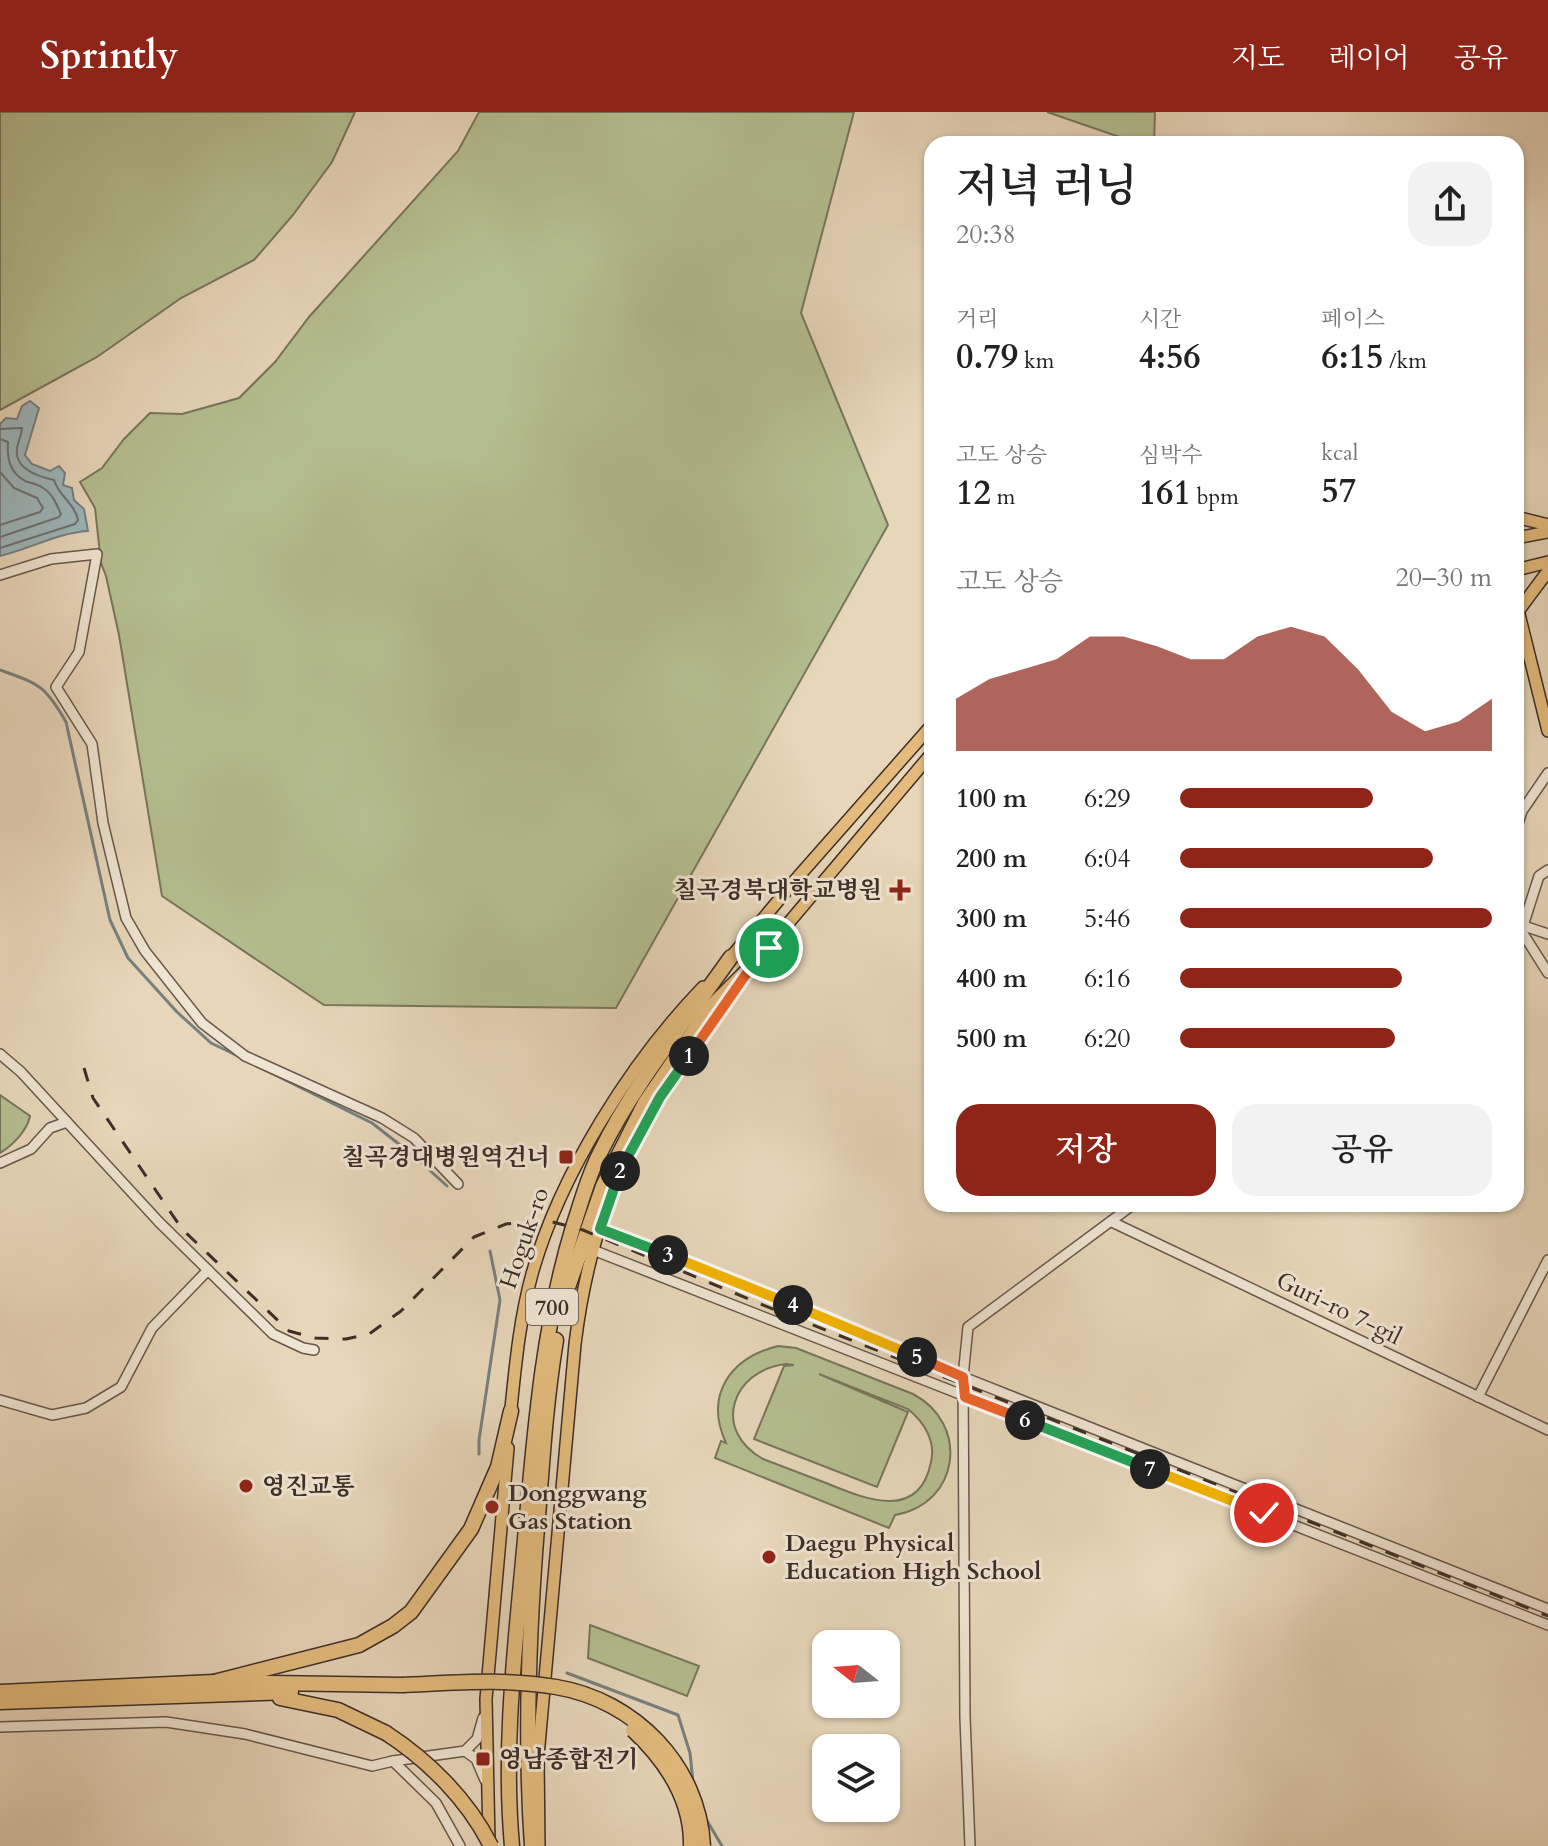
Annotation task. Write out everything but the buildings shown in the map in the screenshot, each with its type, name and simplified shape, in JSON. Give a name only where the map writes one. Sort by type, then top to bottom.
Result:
[{"type":"highway","name":"700","points":[[512,1846],[508,1795],[511,1701],[539,1383],[567,1246],[599,1155],[627,1104],[731,957]]},
{"type":"highway","name":"700","points":[[536,1846],[530,1818],[528,1638],[547,1408],[558,1327],[569,1281],[603,1186],[645,1103],[710,1008],[751,967]]},
{"type":"highway","points":[[211,1688],[359,1645],[411,1612],[471,1529],[498,1467],[511,1411]]},
{"type":"highway","points":[[402,1688],[531,1683],[583,1694],[612,1707],[635,1720],[674,1758],[696,1806],[703,1846]]},
{"type":"highway","points":[[0,1702],[211,1688],[307,1703],[355,1716],[416,1753],[445,1782],[478,1823],[490,1846]]},
{"type":"highway","points":[[0,1692],[402,1688],[531,1689],[566,1695],[599,1708],[631,1729],[664,1765],[688,1815],[691,1846]]},
{"type":"main road","points":[[1524,519],[1548,525]]},
{"type":"main road","points":[[1524,536],[1548,532]]},
{"type":"main road","points":[[1524,568],[1548,562]]},
{"type":"main road","points":[[1524,598],[1548,571]]},
{"type":"main road","points":[[1524,640],[1548,731]]},
{"type":"main road","name":"Hoguk-ro","points":[[490,1846],[486,1699],[511,1411],[524,1307],[537,1260],[563,1191],[622,1091],[676,1015],[731,957],[924,734]]},
{"type":"main road","points":[[536,1846],[538,1756],[579,1312],[593,1250],[618,1175],[660,1097],[751,967],[924,762]]},
{"type":"street","points":[[0,575],[51,559],[97,554],[79,652],[56,687],[92,744],[103,823],[126,918],[145,951],[202,1023],[245,1056],[382,1118],[414,1138],[458,1184]]},
{"type":"street","points":[[1524,808],[1548,773]]},
{"type":"street","points":[[1524,913],[1539,876],[1548,870]]},
{"type":"street","points":[[1524,927],[1548,934]]},
{"type":"street","points":[[1524,933],[1548,973]]},
{"type":"street","points":[[0,1054],[21,1072],[159,1222],[273,1334],[314,1350]]},
{"type":"street","points":[[0,1163],[31,1149],[50,1128],[67,1122]]},
{"type":"street","points":[[970,1846],[965,1717],[963,1377],[968,1327],[1124,1212]]},
{"type":"street","name":"Guri-ro 7-gil","points":[[1112,1222],[1548,1430]]},
{"type":"street","points":[[600,1229],[744,1284],[963,1377],[1548,1609]]},
{"type":"street","points":[[593,1250],[1548,1625]]},
{"type":"street","points":[[1478,1397],[1548,1260]]},
{"type":"street","points":[[0,1400],[52,1415],[86,1408],[121,1387],[152,1328],[208,1270]]},
{"type":"street","points":[[0,1727],[166,1722],[245,1734],[372,1766],[465,1751],[477,1739],[486,1699]]},
{"type":"street","points":[[465,1751],[476,1759],[487,1784]]},
{"type":"street","points":[[393,1761],[436,1803],[460,1846]]},
{"type":"green space","points":[[0,112],[355,112],[332,162],[293,215],[254,260],[181,298],[97,357],[0,410]]},
{"type":"green space","points":[[479,112],[854,112],[801,313],[888,525],[616,1008],[324,1005],[162,896],[119,635],[101,563],[95,508],[80,482],[102,468],[124,439],[150,413],[182,414],[239,398],[275,362],[309,317],[458,151]]},
{"type":"green space","points":[[1047,112],[1155,112],[1154,136],[1117,136]]},
{"type":"green space","points":[[0,1095],[30,1116],[19,1137],[0,1153]]},
{"type":"green space","points":[[778,1346],[796,1348],[913,1394],[931,1407],[943,1424],[949,1443],[950,1462],[944,1480],[933,1496],[917,1508],[895,1515],[889,1528],[715,1458],[721,1441],[726,1443],[720,1426],[720,1394],[735,1369],[761,1352]],"holes":[[[786,1364],[794,1365],[784,1366],[754,1439],[877,1487],[908,1412],[819,1374],[908,1409],[919,1420],[930,1439],[932,1454],[925,1481],[915,1493],[888,1501],[856,1495],[763,1459],[747,1447],[737,1433],[733,1418],[741,1389],[752,1377],[767,1369]]]},
{"type":"green space","points":[[590,1625],[699,1666],[687,1696],[588,1658]]},
{"type":"water","points":[[30,401],[39,408],[25,455],[32,464],[50,471],[59,466],[65,473],[63,485],[72,488],[74,500],[84,509],[88,531],[65,535],[0,556],[0,424],[6,418],[17,419],[22,406]]},
{"type":"waterway","points":[[0,670],[40,687],[66,722],[110,920],[128,958],[177,1012],[211,1043],[240,1057]]},
{"type":"waterway","points":[[261,1068],[372,1123],[447,1186]]},
{"type":"waterway","points":[[479,1454],[500,1300],[490,1251]]},
{"type":"waterway","points":[[567,1673],[678,1715],[690,1753],[693,1782]]},
{"type":"waterway","points":[[706,1819],[722,1846]]},
{"type":"railway","points":[[84,1068],[93,1098],[182,1229],[289,1331],[315,1338],[346,1339],[369,1334],[401,1311],[474,1237],[506,1224],[545,1220],[583,1230],[780,1312],[1548,1616]]},
{"type":"place","name":"칠곡경북대학교병원","points":[[900,890]]},
{"type":"place","name":"칠곡경대병원역건너","points":[[566,1157]]},
{"type":"place","name":"영진교통","points":[[246,1486]]},
{"type":"place","name":"Donggwang Gas Station","points":[[492,1507]]},
{"type":"place","name":"Daegu Physical Education High School","points":[[769,1557]]},
{"type":"place","name":"영남종합전기","points":[[483,1759]]},
{"type":"route","points":[[769,948],[751,967],[660,1097],[618,1175],[600,1229],[717,1273],[963,1377],[965,1397],[1264,1513]]}]
